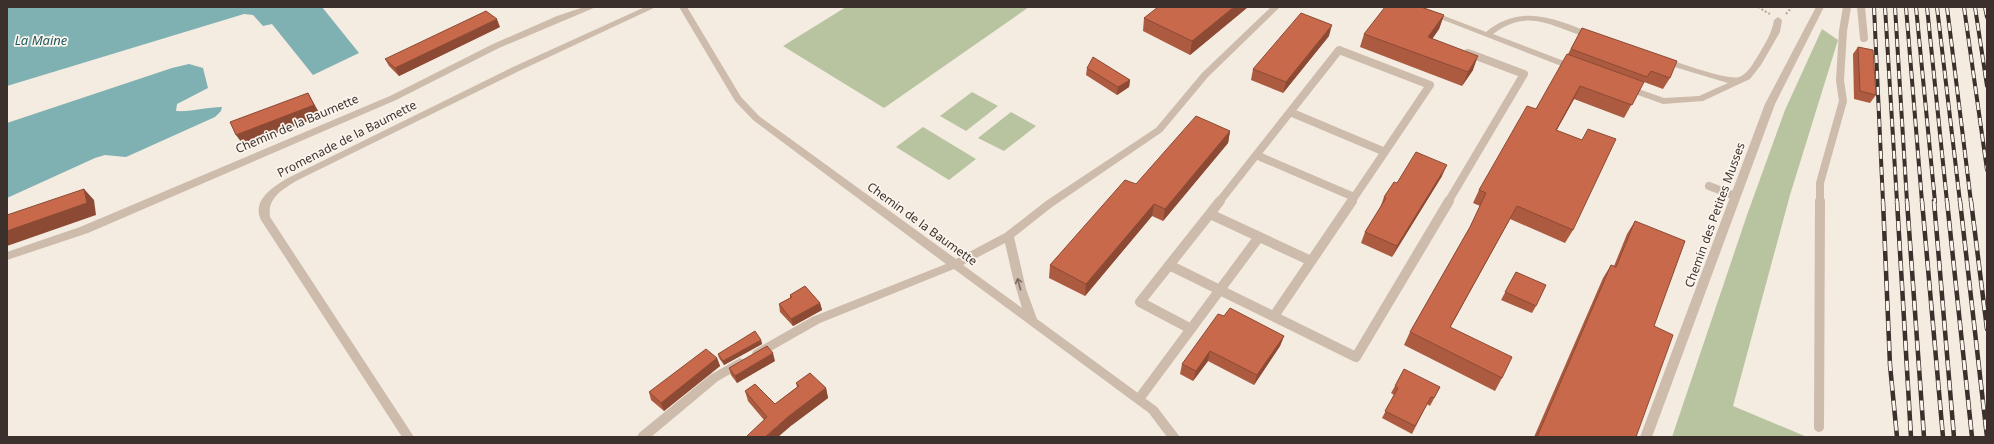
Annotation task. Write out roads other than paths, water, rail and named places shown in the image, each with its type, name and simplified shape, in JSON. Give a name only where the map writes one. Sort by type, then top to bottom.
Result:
[{"type":"street","name":"Chemin de la Baumette","points":[[7,256],[84,230],[393,98],[496,46],[560,18],[592,7]]},
{"type":"street","name":"Promenade de la Baumette","points":[[408,437],[265,217],[264,207],[266,202],[275,190],[288,182],[465,94],[612,24],[652,7]]},
{"type":"street","name":"Chemin de la Baumette","points":[[683,7],[738,99],[756,118],[1153,410],[1174,437]]},
{"type":"street","points":[[643,437],[714,378],[816,320],[956,264],[1009,236],[1049,204],[1159,130],[1205,75],[1276,7]]},
{"type":"street","points":[[1414,7],[1582,71]]},
{"type":"street","name":"Chemin des Petites Musses","points":[[1646,437],[1701,294],[1735,196],[1770,104],[1820,7]]},
{"type":"street","points":[[1487,35],[1496,26],[1519,16],[1525,16],[1555,23],[1598,38]]},
{"type":"street","points":[[1619,85],[1663,101],[1684,102],[1700,99],[1747,77],[1757,65],[1776,32],[1778,20]]},
{"type":"street","points":[[1656,58],[1723,79],[1737,81]]},
{"type":"street","points":[[1009,236],[1014,266],[1023,300],[1032,321]]},
{"type":"lane","points":[[1819,427],[1820,183],[1844,101],[1840,80],[1843,31],[1846,21],[1847,7]]},
{"type":"lane","points":[[1861,7],[1864,38]]},
{"type":"lane","points":[[1191,329],[1140,302],[1339,50],[1430,85],[1274,316]]},
{"type":"lane","points":[[1169,264],[1356,357],[1524,74],[1459,50]]},
{"type":"lane","points":[[1290,112],[1385,152]]},
{"type":"lane","points":[[1256,155],[1354,197]]},
{"type":"lane","points":[[1710,186],[1735,196]]},
{"type":"lane","points":[[1210,214],[1311,261]]},
{"type":"lane","points":[[1139,400],[1258,237]]},
{"type":"water","name":"La Maine","points":[[7,7],[322,7],[359,53],[313,75],[272,24],[263,26],[253,15],[244,14],[7,86]]},
{"type":"water","points":[[189,64],[203,68],[208,88],[177,104],[176,111],[222,107],[221,111],[215,117],[126,157],[105,155],[95,158],[7,198],[7,123],[172,68]]},
{"type":"railway","points":[[1874,7],[1883,202]]},
{"type":"railway","points":[[1885,7],[1897,202]]},
{"type":"railway","points":[[1895,7],[1907,202]]},
{"type":"railway","points":[[1906,7],[1922,202]]},
{"type":"railway","points":[[1916,7],[1935,202]]},
{"type":"railway","points":[[1927,7],[1947,202]]},
{"type":"railway","points":[[1937,7],[1960,202]]},
{"type":"railway","points":[[1947,7],[1971,202]]},
{"type":"railway","points":[[1964,7],[1987,170]]},
{"type":"railway","points":[[1975,7],[1987,86]]},
{"type":"railway","points":[[1985,7],[1987,17]]},
{"type":"railway","points":[[1883,201],[1890,365],[1897,437]]},
{"type":"railway","points":[[1897,201],[1911,437]]},
{"type":"railway","points":[[1907,201],[1924,437]]},
{"type":"railway","points":[[1922,201],[1943,437]]},
{"type":"railway","points":[[1934,201],[1954,437]]},
{"type":"railway","points":[[1947,201],[1972,437]]},
{"type":"railway","points":[[1960,201],[1987,437]]},
{"type":"railway","points":[[1971,201],[1987,329]]}]
